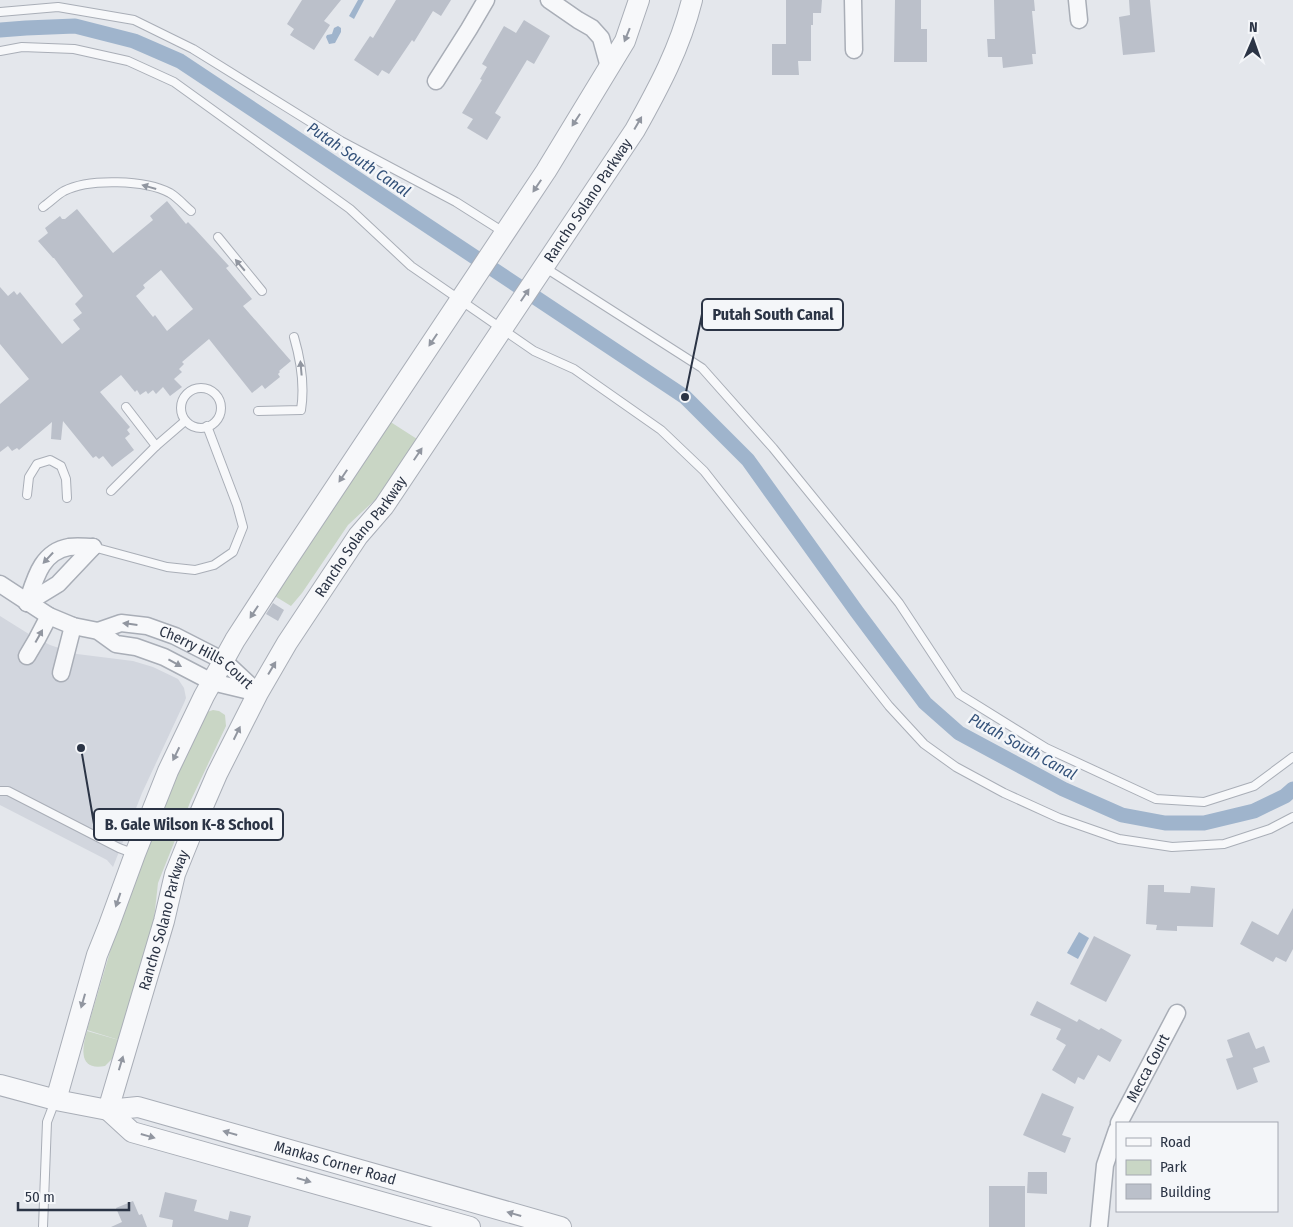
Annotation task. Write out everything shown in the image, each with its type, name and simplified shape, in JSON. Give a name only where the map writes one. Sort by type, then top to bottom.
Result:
[{"type":"street","points":[[436,81],[470,29],[486,0]]},
{"type":"street","points":[[550,0],[592,28],[601,38],[609,67]]},
{"type":"street","points":[[56,1100],[96,954],[168,771],[212,682],[279,572],[546,171],[625,40],[639,0]]},
{"type":"street","name":"Rancho Solano Parkway","points":[[108,1110],[164,920],[175,874],[213,783],[258,693],[287,643],[358,536],[384,506],[635,130],[656,94],[673,58],[692,0]]},
{"type":"street","points":[[853,0],[854,50]]},
{"type":"street","points":[[1077,0],[1079,20]]},
{"type":"street","points":[[27,603],[37,570],[53,552],[70,547],[93,548]]},
{"type":"street","points":[[27,603],[58,584],[93,548]]},
{"type":"street","name":"Cherry Hills Court","points":[[0,584],[49,616],[73,626],[98,631],[116,644],[136,647],[164,657],[212,682],[258,693]]},
{"type":"street","points":[[26,656],[49,616]]},
{"type":"street","name":"Cherry Hills Court","points":[[98,631],[121,623],[147,626],[175,636],[224,661],[258,693]]},
{"type":"street","points":[[61,673],[73,626]]},
{"type":"street","name":"Mecca Court","points":[[1120,1122],[1177,1013]]},
{"type":"street","name":"Mankas Corner Road","points":[[0,1085],[56,1100],[108,1110],[138,1107],[561,1227]]},
{"type":"street","name":"Mankas Corner Road","points":[[108,1110],[132,1132],[470,1227]]},
{"type":"street","points":[[1099,1227],[1100,1201],[1105,1165],[1116,1133]]},
{"type":"lane","points":[[0,12],[58,7],[134,20],[193,49],[340,141],[456,202],[501,239]]},
{"type":"lane","points":[[0,51],[22,47],[74,49],[128,61],[174,82],[350,209],[411,266],[464,294],[505,324],[534,351],[574,369],[661,430],[704,472],[889,706],[924,744],[956,767],[1004,793],[1051,814],[1119,839],[1172,847],[1224,844],[1270,830],[1293,817]]},
{"type":"lane","points":[[43,207],[65,190],[92,183],[117,182],[145,185],[170,193],[191,211]]},
{"type":"lane","points":[[218,237],[262,291]]},
{"type":"lane","points":[[543,269],[702,368],[774,448],[899,603],[959,694],[1046,748],[1156,799],[1204,802],[1254,786],[1293,756]]},
{"type":"lane","points":[[258,411],[301,410],[303,400],[302,364],[294,337]]},
{"type":"lane","points":[[195,388],[209,389],[214,393],[220,405],[218,418],[208,426],[196,427],[185,421],[180,408],[184,396],[195,388]]},
{"type":"lane","points":[[126,407],[156,446]]},
{"type":"lane","points":[[111,490],[185,421]]},
{"type":"lane","points":[[93,548],[167,567],[195,570],[214,565],[232,552],[243,527],[237,505],[208,426]]},
{"type":"lane","points":[[27,495],[29,477],[37,464],[50,460],[61,466],[66,479],[67,498]]},
{"type":"lane","points":[[4,791],[118,848],[134,854]]},
{"type":"lane","points":[[43,1227],[47,1122],[56,1100]]},
{"type":"shaded area","points":[[0,616],[50,645],[77,654],[133,661],[153,667],[178,679],[184,688],[186,698],[142,793],[113,867],[107,860],[0,805]]},
{"type":"green space","points":[[389,421],[417,439],[377,498],[348,525],[302,593],[291,606],[273,595]]},
{"type":"green space","points":[[213,710],[225,715],[226,726],[191,800],[158,883],[154,919],[119,1040],[87,1030],[117,928],[165,796],[207,712]]},
{"type":"green space","points":[[87,1031],[119,1040],[113,1058],[105,1066],[96,1067],[86,1062],[83,1051]]},
{"type":"water","points":[[358,0],[364,0],[354,19],[349,16]]},
{"type":"water","points":[[338,26],[341,28],[341,32],[335,43],[329,44],[327,35],[332,34],[334,28]]},
{"type":"water","points":[[1079,932],[1089,938],[1078,959],[1067,953]]},
{"type":"building","points":[[302,0],[341,0],[324,21],[330,25],[314,50],[290,35],[294,29],[287,24]]},
{"type":"building","points":[[396,0],[451,0],[441,16],[433,11],[414,42],[412,40],[389,74],[382,70],[378,76],[354,60],[370,36],[373,38]]},
{"type":"building","points":[[786,0],[822,0],[821,13],[813,13],[811,61],[798,61],[799,75],[772,75],[772,44],[786,44]]},
{"type":"building","points":[[895,0],[921,0],[921,29],[927,29],[927,62],[894,62]]},
{"type":"building","points":[[994,0],[1034,0],[1035,11],[1032,11],[1036,54],[1032,54],[1033,64],[1003,68],[1002,57],[988,57],[987,39],[995,39]]},
{"type":"building","points":[[1129,0],[1150,0],[1155,52],[1123,55],[1119,17],[1130,15]]},
{"type":"building","points":[[524,20],[550,36],[534,64],[527,60],[495,113],[501,117],[487,140],[467,128],[473,119],[462,113],[482,80],[480,79],[487,67],[482,64],[504,26],[516,33]]},
{"type":"building","points":[[167,201],[186,224],[188,222],[194,228],[229,266],[226,268],[252,299],[243,306],[291,361],[279,371],[280,377],[265,389],[262,385],[252,393],[209,339],[182,362],[184,364],[179,369],[182,372],[174,379],[182,387],[170,396],[163,387],[156,394],[153,390],[148,394],[146,391],[140,395],[137,390],[135,392],[121,375],[100,392],[130,427],[127,430],[130,434],[125,438],[134,450],[112,467],[103,456],[99,459],[96,456],[93,458],[63,421],[61,440],[51,439],[52,422],[19,450],[17,448],[12,451],[8,446],[0,452],[0,404],[29,379],[0,344],[0,287],[8,296],[14,291],[17,295],[20,292],[62,344],[80,329],[73,320],[82,313],[75,304],[83,296],[54,258],[38,241],[48,233],[45,228],[60,216],[62,219],[65,219],[77,209],[113,253],[153,220],[150,216]],"holes":[[[161,270],[193,309],[167,331],[155,315],[153,317],[136,296],[145,288],[143,285]]]},
{"type":"building","points":[[273,603],[284,610],[278,621],[266,614]]},
{"type":"building","points":[[1148,885],[1164,885],[1164,892],[1190,893],[1191,886],[1215,888],[1213,927],[1177,926],[1177,931],[1156,930],[1157,925],[1146,924]]},
{"type":"building","points":[[1293,908],[1293,949],[1286,962],[1276,957],[1273,962],[1240,944],[1252,921],[1278,935]]},
{"type":"building","points":[[1094,936],[1131,955],[1106,1002],[1070,984]]},
{"type":"building","points":[[1037,1001],[1077,1022],[1079,1019],[1099,1030],[1101,1028],[1122,1040],[1110,1062],[1098,1055],[1084,1080],[1078,1077],[1075,1084],[1052,1070],[1066,1045],[1056,1039],[1061,1029],[1030,1015]]},
{"type":"building","points":[[1249,1032],[1256,1049],[1264,1046],[1270,1062],[1253,1068],[1258,1082],[1237,1090],[1226,1059],[1233,1057],[1227,1040]]},
{"type":"building","points":[[1042,1093],[1074,1107],[1062,1135],[1071,1138],[1065,1153],[1023,1135]]},
{"type":"building","points":[[1028,1172],[1047,1172],[1047,1194],[1027,1193]]},
{"type":"building","points":[[989,1186],[1025,1186],[1025,1227],[989,1227]]},
{"type":"building","points":[[165,1192],[197,1200],[194,1211],[228,1220],[230,1211],[251,1216],[248,1227],[172,1227],[173,1220],[159,1217]]},
{"type":"building","points":[[133,1201],[139,1215],[142,1214],[147,1227],[111,1227],[122,1222],[116,1208]]},
{"type":"waterway","name":"Putah South Canal","points":[[0,30],[75,26],[134,41],[180,61],[685,397],[748,460],[925,703],[959,733],[1063,789],[1122,815],[1165,823],[1204,823],[1254,811],[1285,796],[1293,789]]},
{"type":"place","name":"Putah South Canal","points":[[685,397]]},
{"type":"place","name":"B. Gale Wilson K-8 School","points":[[81,748]]}]
